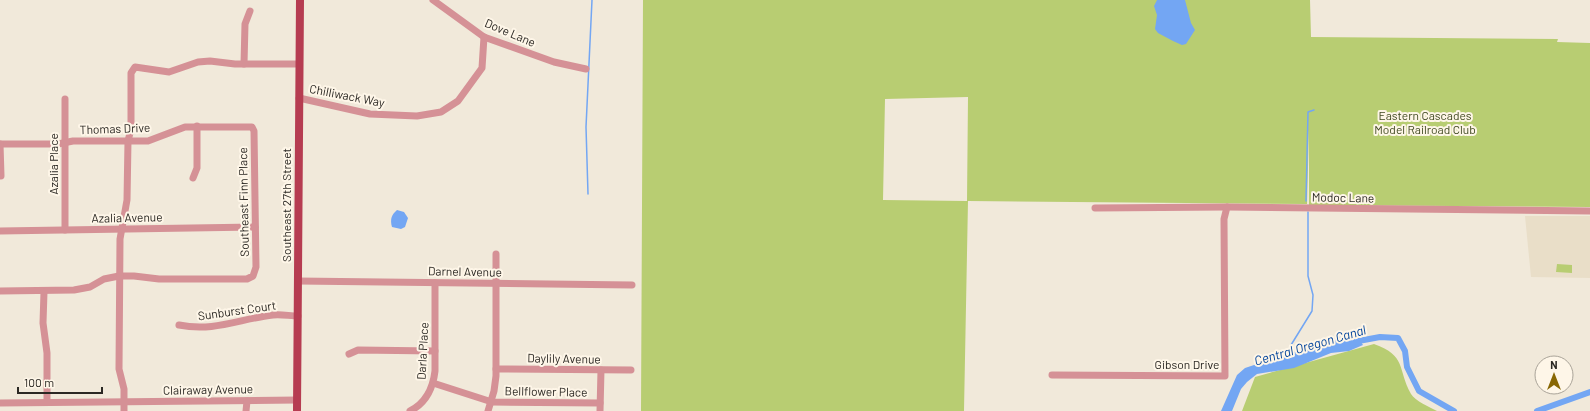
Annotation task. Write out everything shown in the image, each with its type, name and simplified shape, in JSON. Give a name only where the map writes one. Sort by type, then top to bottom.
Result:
[{"type":"main road","name":"Southeast 27th Street","points":[[297,411],[300,0]]},
{"type":"street","name":"Dove Lane","points":[[433,0],[484,37],[554,62],[586,69]]},
{"type":"street","points":[[244,64],[245,24],[250,11]]},
{"type":"street","name":"Chilliwack Way","points":[[299,98],[370,114],[418,116],[442,112],[458,102],[482,68],[484,37]]},
{"type":"street","points":[[124,411],[124,390],[119,369],[119,276],[121,228],[127,200],[128,141],[131,129],[131,73],[135,67],[169,72],[198,62],[300,64]]},
{"type":"street","name":"Azalia Place","points":[[65,99],[65,230]]},
{"type":"street","points":[[193,178],[197,168],[198,126]]},
{"type":"street","name":"Thomas Drive","points":[[0,144],[148,141],[185,127],[252,127]]},
{"type":"street","name":"Southeast Finn Place","points":[[119,276],[159,279],[247,279],[253,276],[256,272],[254,131],[252,127]]},
{"type":"street","points":[[0,144],[1,176]]},
{"type":"street","name":"Modoc Lane","points":[[1095,208],[1228,207],[1590,211]]},
{"type":"street","name":"Gibson Drive","points":[[1052,375],[1225,376],[1224,219],[1228,207]]},
{"type":"street","name":"Azalia Avenue","points":[[0,231],[255,227]]},
{"type":"street","points":[[488,411],[492,402],[496,368],[496,254]]},
{"type":"street","points":[[0,291],[44,292],[79,289],[90,287],[104,279],[119,276]]},
{"type":"street","name":"Darnel Avenue","points":[[298,281],[632,286]]},
{"type":"street","name":"Darla Place","points":[[410,411],[424,400],[433,383],[435,351],[435,283]]},
{"type":"street","points":[[44,292],[43,323],[47,353],[47,402]]},
{"type":"street","name":"Sunburst Court","points":[[179,325],[196,328],[217,327],[235,322],[275,315],[298,316]]},
{"type":"street","points":[[349,354],[358,350],[435,351]]},
{"type":"street","name":"Daylily Avenue","points":[[496,368],[631,370]]},
{"type":"street","points":[[600,411],[601,370]]},
{"type":"street","name":"Bellflower Place","points":[[433,383],[492,402],[600,403]]},
{"type":"street","name":"Clairaway Avenue","points":[[0,403],[297,400]]},
{"type":"street","points":[[246,401],[246,411]]},
{"type":"shaded area","points":[[1525,216],[1590,216],[1590,278],[1531,277]]},
{"type":"green space","name":"Eastern Cascades Model Railroad Club","points":[[643,0],[1310,0],[1311,37],[1558,39],[1557,42],[1590,43],[1590,207],[1309,205],[1309,130],[1307,204],[968,201],[964,411],[641,411]],"holes":[[[968,97],[967,201],[883,200],[885,99]]]},
{"type":"green space","points":[[1557,264],[1572,265],[1572,273],[1556,272]]},
{"type":"green space","points":[[1374,344],[1392,353],[1397,358],[1413,397],[1437,411],[1242,411],[1255,377]]},
{"type":"water","points":[[1157,0],[1185,0],[1191,23],[1195,30],[1186,44],[1182,45],[1173,41],[1158,33],[1155,29],[1157,15],[1154,6]]},
{"type":"water","points":[[397,210],[404,212],[408,218],[405,227],[401,229],[392,227],[391,224],[392,216]]},
{"type":"water","points":[[1354,332],[1363,345],[1349,351],[1331,353],[1294,368],[1257,374],[1241,389],[1232,411],[1221,411],[1237,375],[1245,368]]},
{"type":"waterway","points":[[588,194],[586,127],[592,0]]},
{"type":"waterway","points":[[1306,201],[1308,112],[1314,110]]},
{"type":"waterway","points":[[1291,345],[1312,311],[1313,295],[1308,276],[1308,212]]},
{"type":"waterway","name":"Central Oregon Canal","points":[[1353,342],[1380,337],[1398,338],[1405,351],[1407,367],[1419,391],[1454,411]]},
{"type":"waterway","name":"Central Oregon Canal","points":[[1537,411],[1590,392]]}]
